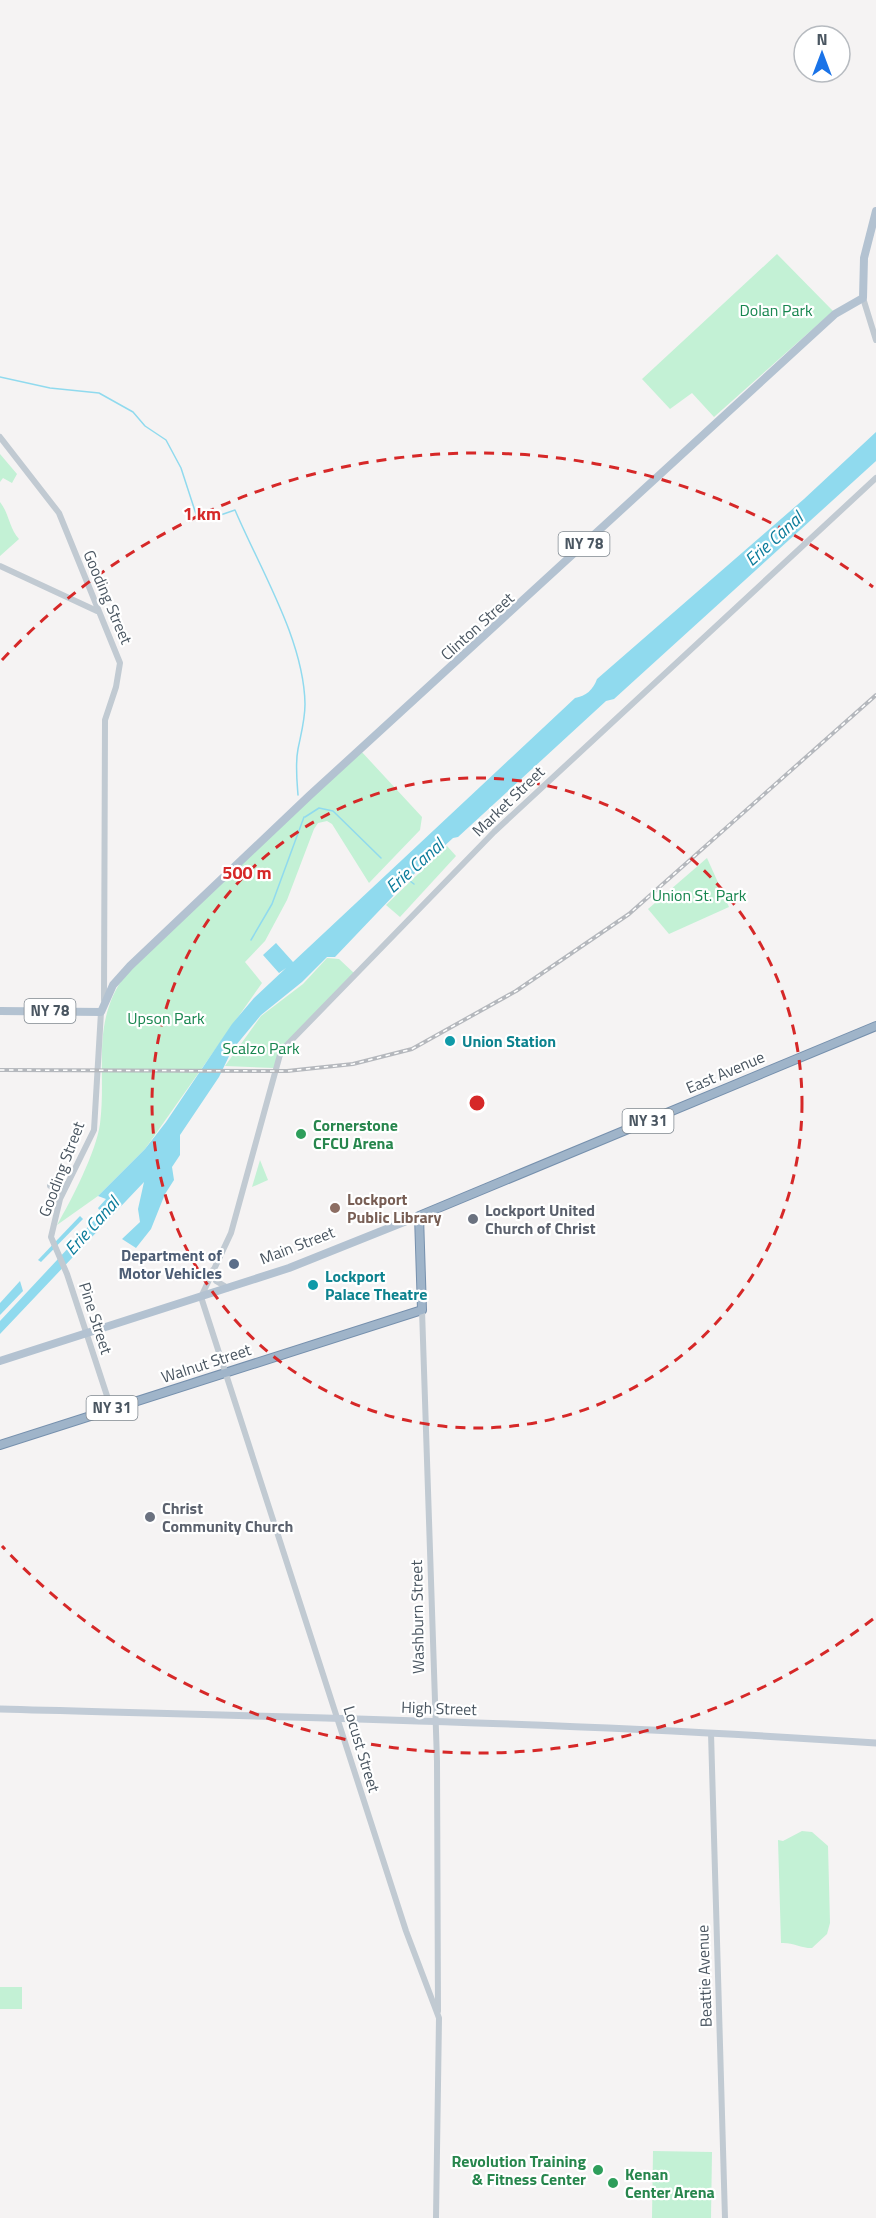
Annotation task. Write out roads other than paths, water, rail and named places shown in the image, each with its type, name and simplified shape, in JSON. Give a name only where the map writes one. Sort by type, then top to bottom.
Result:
[{"type":"highway","name":"East Avenue","points":[[419,1216],[876,1026]]},
{"type":"highway","name":"Washburn Street","points":[[419,1216],[422,1310]]},
{"type":"highway","name":"Walnut Street","points":[[0,1444],[422,1310]]},
{"type":"main road","points":[[863,298],[864,258],[876,212]]},
{"type":"main road","name":"Clinton Street","points":[[115,982],[309,796],[835,314],[863,298]]},
{"type":"main road","name":"Gooding Street","points":[[101,1012],[115,982]]},
{"type":"main road","name":"NY 78","points":[[0,1011],[101,1012]]},
{"type":"main road","name":"Main Street","points":[[0,1359],[289,1268],[419,1216]]},
{"type":"main road","name":"High Street","points":[[0,1709],[435,1721],[711,1732],[876,1743]]},
{"type":"street","points":[[863,298],[876,340]]},
{"type":"street","name":"Gooding Street","points":[[0,437],[59,513],[97,612],[116,646],[120,663],[116,687],[105,720],[106,968],[104,1003]]},
{"type":"street","name":"Market Street","points":[[202,1295],[233,1226],[281,1051],[494,832],[876,478]]},
{"type":"street","points":[[0,566],[97,612]]},
{"type":"street","points":[[106,968],[109,981],[115,982]]},
{"type":"street","name":"Gooding Street","points":[[51,1237],[56,1212],[67,1184],[94,1130],[101,1012]]},
{"type":"street","points":[[50,1186],[67,1184]]},
{"type":"street","name":"Pine Street","points":[[51,1237],[67,1274],[111,1408]]},
{"type":"street","points":[[213,1270],[216,1281],[226,1287]]},
{"type":"street","name":"Locust Street","points":[[202,1295],[224,1373],[339,1718],[406,1931],[439,2018],[436,2218]]},
{"type":"street","name":"Washburn Street","points":[[422,1310],[435,1721],[439,2018]]},
{"type":"street","name":"Beattie Avenue","points":[[711,1732],[725,2218]]},
{"type":"water","name":"Erie Canal","points":[[876,432],[876,461],[614,699],[606,701],[458,837],[453,838],[417,871],[335,957],[327,957],[302,982],[261,1015],[232,1050],[219,1077],[180,1135],[180,1155],[172,1167],[174,1180],[165,1194],[151,1229],[136,1248],[122,1239],[140,1222],[138,1209],[144,1182],[0,1334],[0,1321],[101,1213],[98,1208],[106,1199],[98,1196],[145,1149],[166,1122],[232,1024],[254,998],[286,968],[279,973],[263,955],[276,943],[293,962],[575,698],[589,692],[597,679],[804,499]]},
{"type":"water","points":[[80,1216],[83,1219],[41,1262],[38,1260]]},
{"type":"water","points":[[20,1281],[23,1291],[0,1315],[0,1303]]},
{"type":"waterway","points":[[0,377],[50,388],[99,393],[133,412],[145,426],[166,440],[181,468],[196,514],[206,520],[235,510],[279,605],[289,630],[303,680],[305,710],[296,772],[298,795]]},
{"type":"waterway","points":[[305,817],[319,808],[333,811],[381,858]]},
{"type":"waterway","points":[[251,940],[272,904],[304,817]]},
{"type":"waterway","name":"Erie Canal","points":[[410,881],[414,884]]},
{"type":"railway","points":[[0,1070],[287,1071],[353,1064],[412,1049],[516,991],[629,914],[876,695]]},
{"type":"place","name":"Union Station","points":[[450,1041]]},
{"type":"place","name":"Cornerstone CFCU Arena","points":[[301,1134]]},
{"type":"place","name":"Lockport Public Library","points":[[335,1208]]},
{"type":"place","name":"Lockport United Church of Christ","points":[[473,1219]]},
{"type":"place","name":"Department of Motor Vehicles","points":[[234,1264]]},
{"type":"place","name":"Lockport Palace Theatre","points":[[313,1285]]},
{"type":"place","name":"Christ Community Church","points":[[150,1517]]},
{"type":"place","name":"Revolution Training & Fitness Center","points":[[598,2170]]},
{"type":"place","name":"Kenan Center Arena","points":[[613,2183]]},
{"type":"park label","name":"Dolan Park","points":[[776,310]]},
{"type":"park label","name":"Union St. Park","points":[[699,895]]},
{"type":"park label","name":"Upson Park","points":[[166,1018]]},
{"type":"park label","name":"Scalzo Park","points":[[261,1048]]}]
